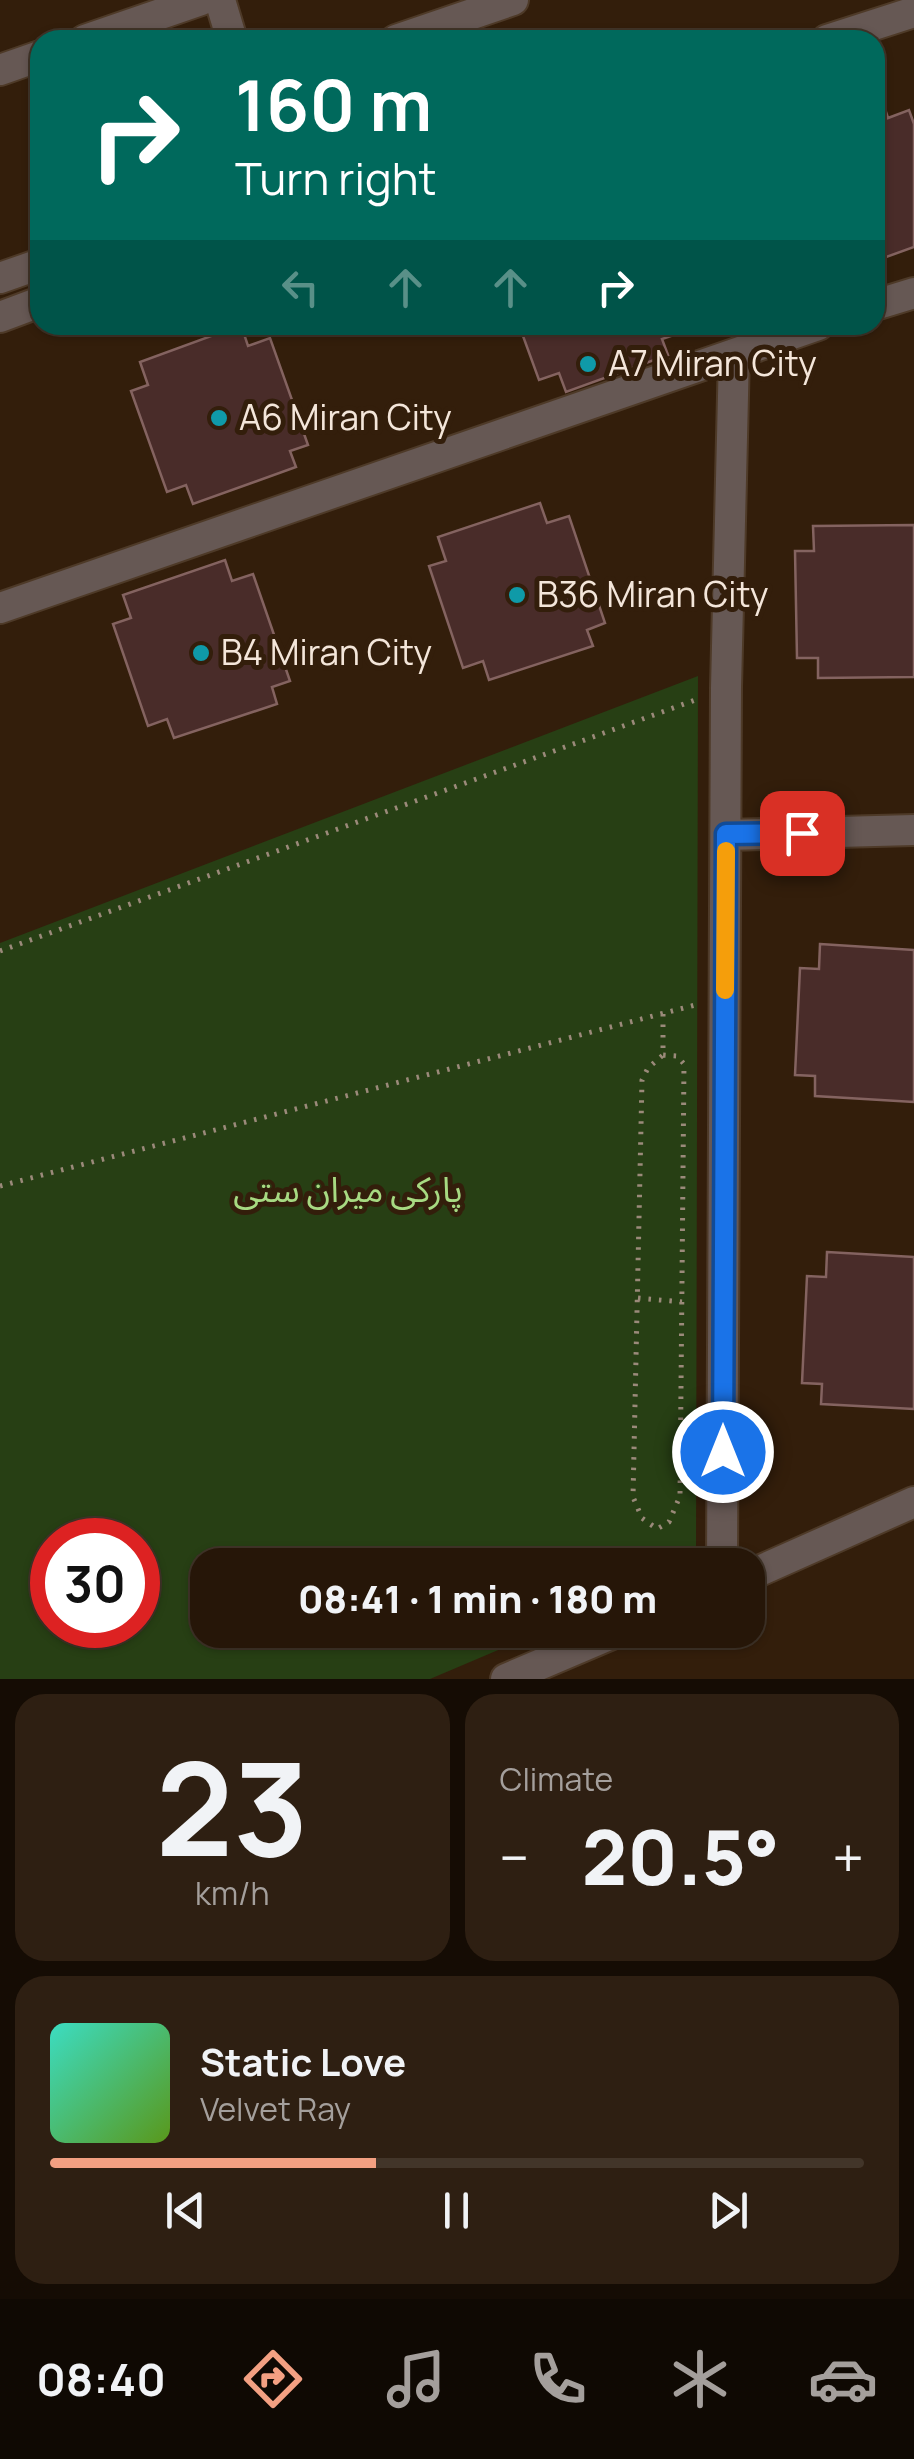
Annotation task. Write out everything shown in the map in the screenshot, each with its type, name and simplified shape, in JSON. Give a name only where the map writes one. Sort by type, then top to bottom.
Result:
[{"type":"street","points":[[115,30],[201,0]]},
{"type":"street","points":[[220,0],[229,30]]},
{"type":"street","points":[[425,30],[512,0]]},
{"type":"street","points":[[857,30],[914,12]]},
{"type":"street","points":[[0,70],[30,60]]},
{"type":"street","points":[[0,278],[30,268]]},
{"type":"street","points":[[885,302],[914,293]]},
{"type":"street","points":[[0,316],[30,306]]},
{"type":"street","points":[[0,608],[789,335]]},
{"type":"street","points":[[722,1548],[726,688],[734,354]]},
{"type":"street","points":[[726,834],[914,830]]},
{"type":"street","points":[[765,1568],[914,1502]]},
{"type":"street","points":[[506,1679],[579,1648]]},
{"type":"path","points":[[0,951],[726,688]]},
{"type":"path","points":[[0,1186],[725,997]]},
{"type":"path","points":[[663,1014],[663,1055]]},
{"type":"path","points":[[663,1055],[677,1056],[684,1064],[680,1496],[676,1512],[657,1529],[642,1518],[634,1496],[642,1080],[648,1068],[663,1055]]},
{"type":"path","points":[[638,1298],[682,1302]]},
{"type":"green space","name":"پارکی میران ستی","points":[[698,676],[696,1548],[190,1548],[190,1648],[503,1648],[430,1679],[0,1679],[0,943]]},
{"type":"building","points":[[885,109],[888,118],[909,110],[914,124],[914,247],[885,257]]},
{"type":"building","name":"A6 Miran City","points":[[214,335],[244,335],[248,346],[270,338],[308,445],[290,451],[296,467],[193,504],[186,485],[167,492],[131,391],[148,385],[140,362]]},
{"type":"building","name":"A7 Miran City","points":[[523,335],[674,335],[662,339],[668,355],[566,392],[559,373],[539,380]]},
{"type":"building","name":"B36 Miran City","points":[[540,503],[547,523],[569,516],[605,623],[587,630],[593,646],[489,680],[483,661],[463,668],[429,566],[446,561],[438,537]]},
{"type":"building","points":[[914,525],[914,677],[818,678],[818,658],[797,658],[795,551],[814,551],[813,526]]},
{"type":"building","name":"B4 Miran City","points":[[225,560],[232,581],[253,574],[290,681],[272,687],[277,704],[174,738],[167,719],[148,726],[113,624],[131,618],[123,595]]},
{"type":"building","points":[[820,944],[914,950],[914,1102],[815,1096],[815,1076],[795,1075],[800,968],[819,969]]},
{"type":"building","points":[[827,1252],[914,1257],[914,1409],[821,1404],[822,1384],[802,1383],[807,1276],[826,1277]]},
{"type":"slow traffic","points":[[725,990],[726,851]]},
{"type":"place","name":"A7 Miran City","points":[[588,364]]},
{"type":"place","name":"A6 Miran City","points":[[219,418]]},
{"type":"place","name":"B36 Miran City","points":[[517,595]]},
{"type":"place","name":"B4 Miran City","points":[[201,653]]},
{"type":"route","points":[[723,1452],[726,834],[802,833]]}]
